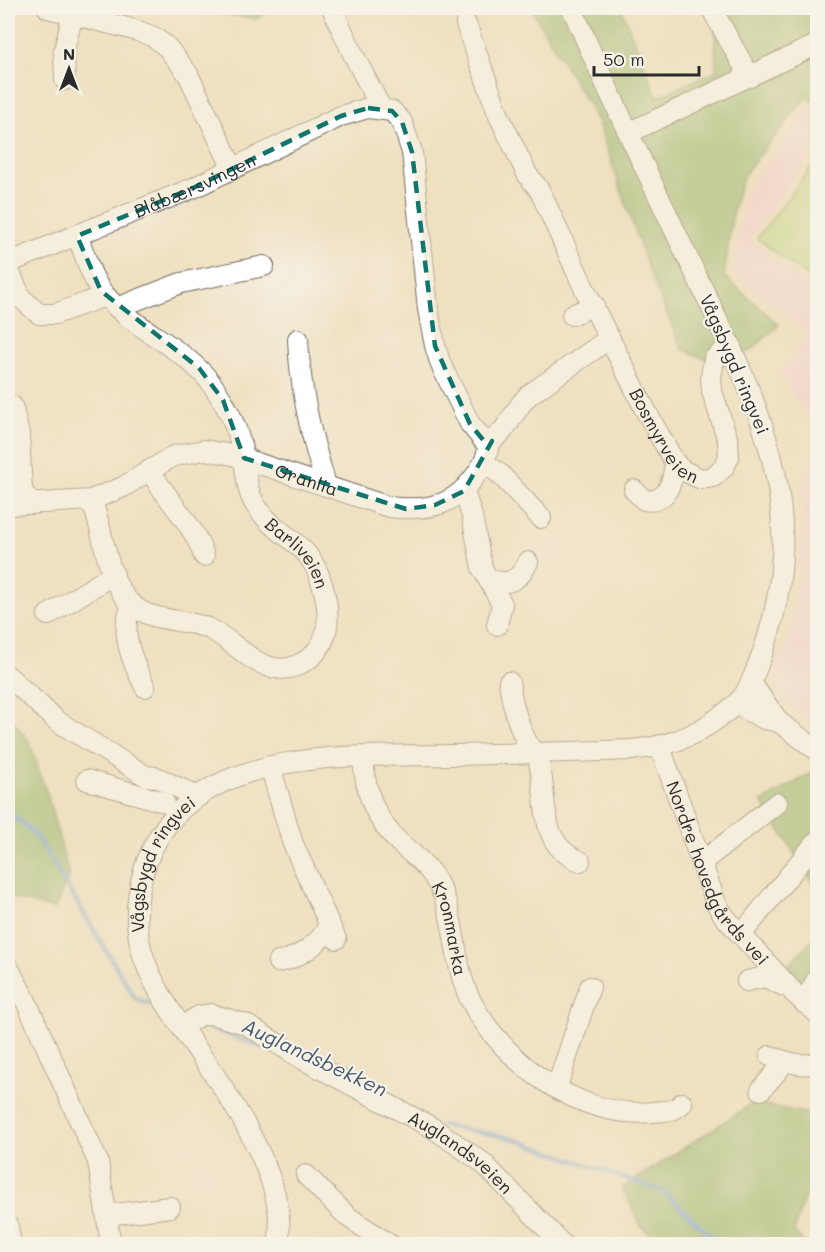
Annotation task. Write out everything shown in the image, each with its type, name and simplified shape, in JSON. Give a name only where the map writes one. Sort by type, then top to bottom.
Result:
[{"type":"street","points":[[48,8],[135,30],[154,37],[167,47],[188,74],[232,169]]},
{"type":"street","points":[[332,8],[381,108],[392,111],[402,122],[408,135],[428,309],[441,365],[470,424],[484,441],[492,441]]},
{"type":"street","name":"Vågsbygd ringvei","points":[[87,780],[168,809],[198,797],[236,776],[270,766],[363,758],[660,747],[698,732],[737,705],[751,683],[772,626],[780,586],[783,546],[782,504],[766,432],[731,345],[572,8]]},
{"type":"street","points":[[711,8],[750,77]]},
{"type":"street","points":[[65,80],[64,50],[73,14]]},
{"type":"street","name":"Bosmyrveien","points":[[466,24],[498,116],[527,174],[540,191],[663,445],[675,463],[687,474],[701,479],[713,477],[724,467],[729,457],[728,441],[712,391],[711,377],[714,358],[731,345]]},
{"type":"street","points":[[630,132],[818,44]]},
{"type":"street","name":"Blåbærsvingen","points":[[112,301],[55,314],[35,312],[21,298],[8,266],[176,196],[341,116],[357,110],[381,108]]},
{"type":"street","name":"Barliveien","points":[[77,236],[90,270],[112,301],[199,368],[223,400],[242,445],[251,498],[258,509],[312,558],[326,601],[327,633],[323,645],[315,655],[291,669],[281,669],[257,662],[210,629],[145,612],[133,605]]},
{"type":"street","points":[[112,301],[182,283],[264,266]]},
{"type":"street","points":[[572,315],[594,305]]},
{"type":"street","name":"Granlia","points":[[8,505],[91,500],[123,486],[173,456],[211,451],[243,458],[382,505],[406,509],[435,505],[464,491],[484,463],[492,441],[499,436],[519,405],[529,395],[610,338]]},
{"type":"street","points":[[298,339],[303,399],[315,452],[326,485]]},
{"type":"street","points":[[12,406],[19,435],[22,491],[32,504]]},
{"type":"street","points":[[484,463],[500,474],[541,518]]},
{"type":"street","points":[[634,490],[644,500],[659,500],[665,495],[674,478],[675,463]]},
{"type":"street","points":[[150,470],[158,485],[193,528],[204,556]]},
{"type":"street","points":[[464,491],[472,516],[478,555],[502,604],[497,626]]},
{"type":"street","points":[[91,500],[114,574],[124,595],[133,605],[128,618],[129,644],[145,687]]},
{"type":"street","points":[[488,579],[505,583],[514,581],[521,576],[528,562]]},
{"type":"street","points":[[48,615],[114,574]]},
{"type":"street","points":[[8,676],[57,721],[146,776],[156,777],[198,797]]},
{"type":"street","points":[[509,682],[513,708],[527,743],[535,752],[550,833],[561,850],[580,861]]},
{"type":"street","points":[[751,683],[779,722],[818,751]]},
{"type":"street","points":[[737,705],[764,719],[779,722]]},
{"type":"street","name":"Nordre hovedgårds vei","points":[[660,747],[716,903],[741,935],[811,1009]]},
{"type":"street","name":"Kronmarka","points":[[363,758],[368,789],[379,819],[390,833],[430,871],[438,883],[452,917],[464,984],[488,1028],[509,1051],[544,1080],[582,1101],[624,1113],[673,1110],[682,1103]]},
{"type":"street","points":[[270,766],[293,844],[332,932],[325,932],[314,944],[289,960],[278,963]]},
{"type":"street","points":[[146,776],[146,784],[168,809]]},
{"type":"street","name":"Nordre hovedgårds vei","points":[[702,862],[777,803]]},
{"type":"street","name":"Vågsbygd ringvei","points":[[168,809],[137,894],[136,930],[147,968],[181,1027],[237,1110],[258,1150],[277,1199],[280,1234],[278,1245]]},
{"type":"street","name":"Nordre hovedgårds vei","points":[[741,935],[817,841]]},
{"type":"street","points":[[8,967],[83,1124],[98,1162],[111,1245]]},
{"type":"street","name":"Nordre hovedgårds vei","points":[[747,981],[765,977],[789,988]]},
{"type":"street","points":[[811,1009],[818,977]]},
{"type":"street","points":[[557,1087],[590,987]]},
{"type":"street","name":"Auglandsveien","points":[[181,1027],[199,1016],[211,1014],[245,1024],[306,1061],[433,1128],[482,1162],[562,1245]]},
{"type":"street","points":[[761,1090],[778,1059],[807,1066],[818,1063]]},
{"type":"street","points":[[306,1176],[348,1217],[389,1245]]},
{"type":"street","points":[[108,1215],[170,1207]]},
{"type":"street","points":[[8,1226],[11,1245]]},
{"type":"highlighted area","points":[[368,108],[392,111],[402,122],[412,152],[435,346],[470,424],[484,441],[492,441],[489,450],[464,491],[435,505],[406,509],[244,458],[223,400],[199,368],[101,291],[77,236],[193,188],[341,116]]},
{"type":"shaded area","points":[[809,106],[817,109],[817,146],[749,239],[817,291],[817,432],[780,374],[808,334],[733,274],[745,192]]},
{"type":"shaded area","points":[[817,449],[817,727],[780,698],[775,687],[775,671],[792,625],[801,541],[801,484]]},
{"type":"green space","points":[[212,8],[270,8],[258,19],[224,14]]},
{"type":"green space","points":[[531,8],[621,8],[657,97],[716,71],[714,8],[817,8],[817,104],[807,97],[746,172],[734,209],[724,276],[779,325],[753,349],[722,366],[682,349],[650,274],[597,120]]},
{"type":"green space","points":[[817,160],[817,284],[757,238]]},
{"type":"green space","points":[[8,715],[29,741],[48,797],[69,876],[54,909],[8,897]]},
{"type":"green space","points":[[817,771],[817,889],[762,802]]},
{"type":"green space","points":[[817,934],[817,1011],[781,973]]},
{"type":"green space","points":[[753,1103],[817,1115],[817,1191],[804,1198],[794,1231],[805,1244],[659,1244],[641,1225],[622,1188]]},
{"type":"waterway","name":"Auglandsbekken","points":[[8,810],[34,834],[47,853],[135,998],[160,1008]]},
{"type":"waterway","name":"Auglandsbekken","points":[[198,1024],[272,1051]]},
{"type":"waterway","name":"Auglandsbekken","points":[[441,1125],[511,1138],[664,1192],[720,1244]]}]
